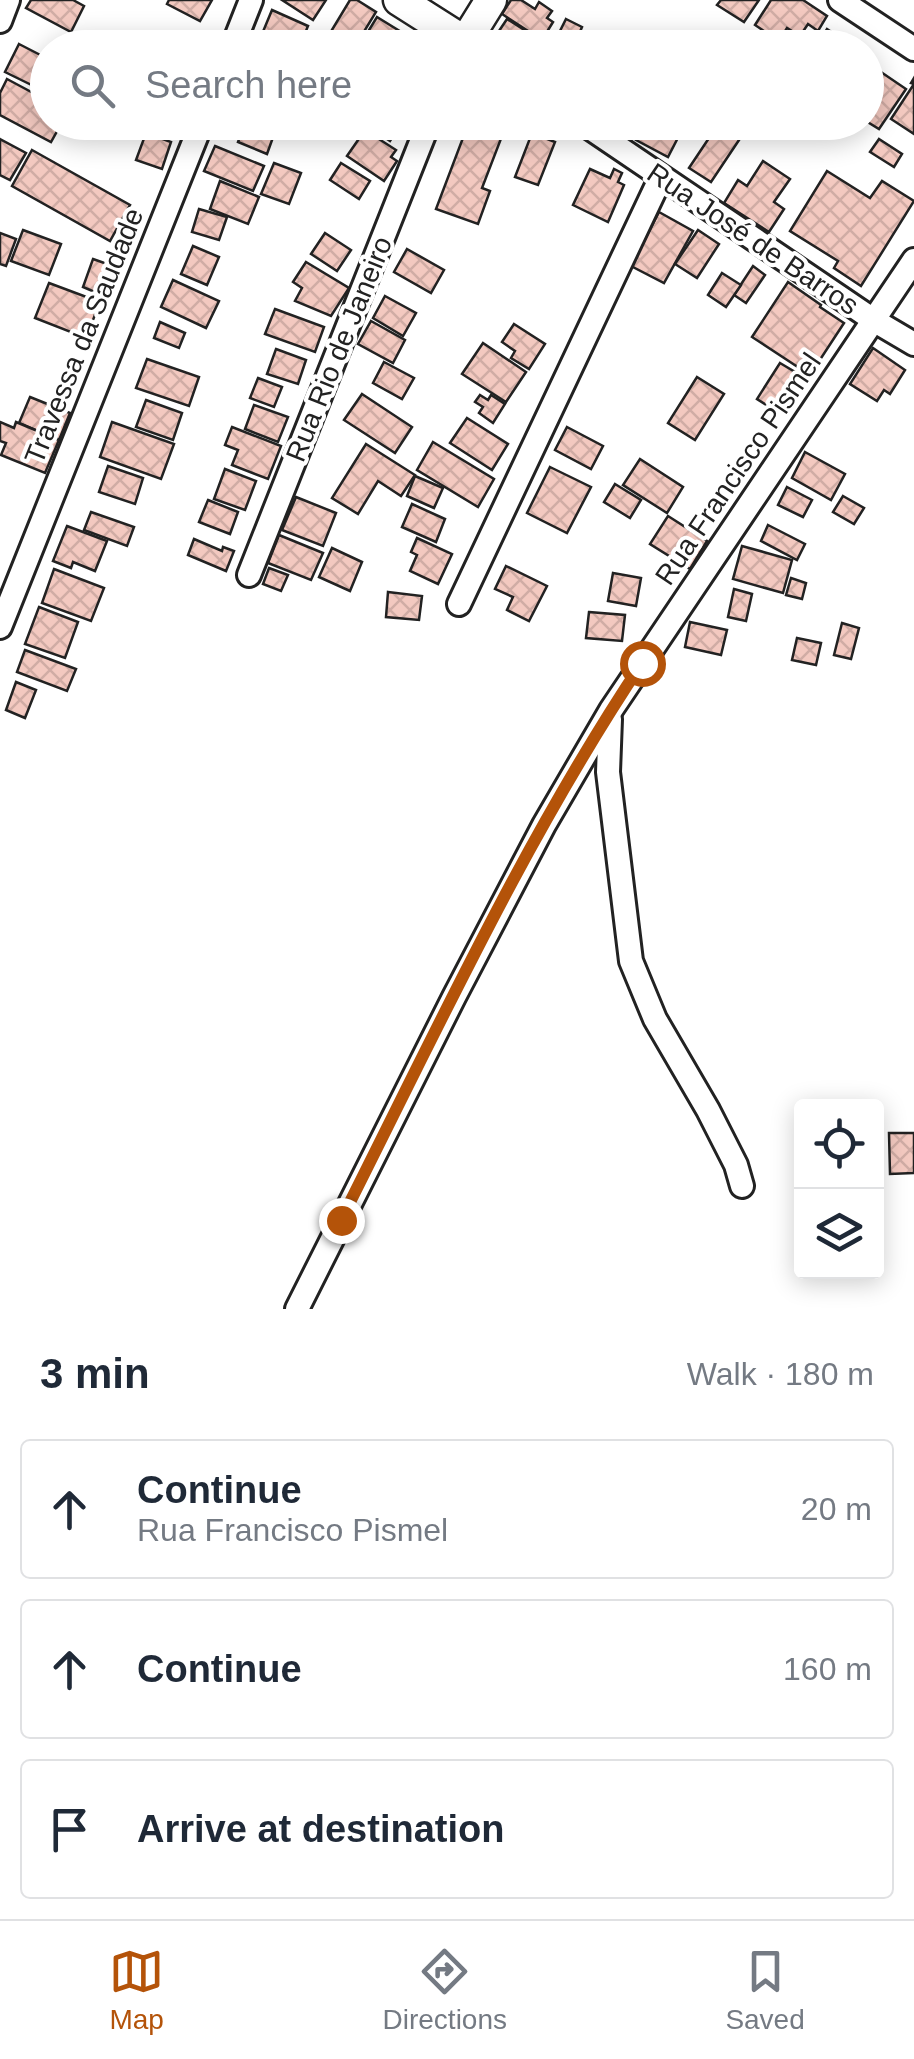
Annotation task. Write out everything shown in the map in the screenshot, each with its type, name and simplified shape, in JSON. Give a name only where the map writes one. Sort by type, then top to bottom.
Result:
[{"type":"street","points":[[0,21],[8,0]]},
{"type":"street","points":[[239,30],[251,0]]},
{"type":"street","points":[[399,0],[443,30]]},
{"type":"street","points":[[475,30],[491,0]]},
{"type":"street","points":[[840,0],[914,49]]},
{"type":"street","name":"Travessa da Saudade","points":[[0,628],[11,569],[194,140]]},
{"type":"street","name":"Rua Rio de Janeiro","points":[[248,575],[422,140]]},
{"type":"street","name":"Rua José de Barros","points":[[607,140],[914,344]]},
{"type":"street","points":[[459,604],[661,178]]},
{"type":"street","name":"Rua Francisco Pismel","points":[[297,1309],[544,825],[611,710],[914,260]]},
{"type":"street","points":[[611,710],[608,772],[631,962],[655,1019],[736,1165],[742,1186]]},
{"type":"building","points":[[31,0],[73,0],[84,6],[72,30],[26,8]]},
{"type":"building","points":[[169,0],[212,0],[200,21],[167,4]]},
{"type":"building","points":[[282,0],[326,0],[313,20]]},
{"type":"building","points":[[350,0],[376,12],[365,30],[332,30]]},
{"type":"building","points":[[511,0],[521,0],[535,9],[539,2],[552,11],[547,18],[553,22],[548,30],[527,30],[502,14]]},
{"type":"building","points":[[721,0],[759,0],[744,22],[717,5]]},
{"type":"building","points":[[771,0],[803,0],[827,16],[819,30],[808,24],[804,30],[762,30],[755,25]]},
{"type":"building","points":[[272,10],[308,26],[306,30],[264,30]]},
{"type":"building","points":[[377,17],[398,30],[369,30]]},
{"type":"building","points":[[507,19],[524,30],[500,30]]},
{"type":"building","points":[[566,19],[582,27],[581,30],[560,30]]},
{"type":"building","points":[[19,44],[30,50],[30,84],[5,72]]},
{"type":"building","points":[[884,74],[906,89],[884,122]]},
{"type":"building","points":[[7,79],[30,91],[30,131],[0,115],[0,93]]},
{"type":"building","points":[[914,84],[914,134],[891,119]]},
{"type":"building","points":[[0,139],[26,153],[10,180],[0,175]]},
{"type":"building","points":[[143,140],[171,142],[162,169],[136,160]]},
{"type":"building","points":[[239,140],[272,140],[267,154]]},
{"type":"building","points":[[358,140],[380,140],[396,150],[391,157],[397,161],[384,181],[347,156]]},
{"type":"building","points":[[462,140],[500,140],[482,188],[490,191],[478,224],[436,209]]},
{"type":"building","points":[[529,140],[555,142],[538,185],[515,177]]},
{"type":"building","points":[[636,140],[677,140],[668,157]]},
{"type":"building","points":[[708,140],[739,140],[711,182],[689,168]]},
{"type":"building","points":[[881,140],[902,154],[894,167],[870,152]]},
{"type":"building","points":[[215,146],[264,166],[253,191],[204,171]]},
{"type":"building","points":[[32,150],[130,205],[110,241],[12,186]]},
{"type":"building","points":[[763,161],[790,179],[774,202],[784,209],[769,232],[724,203],[738,180],[747,186]]},
{"type":"building","points":[[274,163],[301,173],[289,204],[261,194]]},
{"type":"building","points":[[341,163],[370,181],[359,199],[330,180]]},
{"type":"building","points":[[590,169],[610,178],[614,169],[622,173],[618,182],[624,185],[608,222],[573,205]]},
{"type":"building","points":[[827,171],[870,198],[882,181],[914,201],[861,286],[834,268],[838,261],[790,231]]},
{"type":"building","points":[[220,181],[259,197],[248,224],[210,209]]},
{"type":"building","points":[[199,209],[227,217],[219,240],[192,232]]},
{"type":"building","points":[[659,212],[693,231],[664,283],[631,266]]},
{"type":"building","points":[[23,230],[61,244],[49,275],[11,261]]},
{"type":"building","points":[[698,230],[719,244],[697,278],[675,264]]},
{"type":"building","points":[[0,233],[16,239],[6,266],[0,264]]},
{"type":"building","points":[[325,233],[351,250],[337,271],[311,254]]},
{"type":"building","points":[[193,246],[219,257],[207,285],[181,274]]},
{"type":"building","points":[[407,249],[444,270],[431,293],[394,272]]},
{"type":"building","points":[[93,259],[113,266],[102,295],[83,287]]},
{"type":"building","points":[[306,262],[349,288],[331,316],[295,301],[302,288],[293,282]]},
{"type":"building","points":[[753,266],[765,275],[746,303],[734,295]]},
{"type":"building","points":[[722,273],[741,285],[726,307],[708,295]]},
{"type":"building","points":[[173,280],[219,301],[206,328],[161,307]]},
{"type":"building","points":[[788,282],[844,323],[810,375],[752,337]]},
{"type":"building","points":[[49,283],[100,302],[86,338],[35,318]]},
{"type":"building","points":[[385,296],[416,313],[403,336],[373,318]]},
{"type":"building","points":[[275,309],[324,327],[315,352],[265,334]]},
{"type":"building","points":[[371,321],[405,340],[393,363],[358,344]]},
{"type":"building","points":[[160,322],[185,333],[179,348],[154,338]]},
{"type":"building","points":[[514,324],[545,344],[529,369],[511,358],[515,351],[502,342]]},
{"type":"building","points":[[483,343],[526,372],[506,402],[462,374]]},
{"type":"building","points":[[873,348],[905,370],[890,394],[884,390],[877,401],[850,384]]},
{"type":"building","points":[[276,349],[306,360],[298,384],[267,374]]},
{"type":"building","points":[[147,359],[199,377],[189,406],[136,388]]},
{"type":"building","points":[[384,362],[414,378],[402,399],[373,383]]},
{"type":"building","points":[[780,363],[800,375],[776,411],[757,399]]},
{"type":"building","points":[[697,377],[724,394],[695,440],[668,423]]},
{"type":"building","points":[[258,378],[282,387],[274,407],[250,398]]},
{"type":"building","points":[[362,394],[412,427],[395,453],[344,420]]},
{"type":"building","points":[[480,395],[488,400],[491,395],[505,404],[493,423],[479,413],[483,407],[475,402]]},
{"type":"building","points":[[30,397],[70,413],[59,440],[19,423]]},
{"type":"building","points":[[146,400],[182,413],[173,440],[136,427]]},
{"type":"building","points":[[254,405],[288,417],[278,442],[245,429]]},
{"type":"building","points":[[467,418],[508,444],[492,470],[450,443]]},
{"type":"building","points":[[0,422],[14,428],[16,422],[59,440],[45,473],[1,455],[6,443],[0,441]]},
{"type":"building","points":[[112,422],[174,444],[161,479],[100,457]]},
{"type":"building","points":[[232,427],[281,446],[268,479],[232,465],[238,450],[225,445]]},
{"type":"building","points":[[567,427],[603,446],[591,469],[555,450]]},
{"type":"building","points":[[433,442],[494,479],[478,507],[417,470]]},
{"type":"building","points":[[366,444],[415,475],[401,496],[378,481],[358,514],[332,498]]},
{"type":"building","points":[[805,452],[845,474],[831,500],[792,478]]},
{"type":"building","points":[[640,459],[683,487],[667,513],[623,485]]},
{"type":"building","points":[[108,466],[143,478],[135,504],[99,492]]},
{"type":"building","points":[[550,467],[591,487],[567,533],[527,513]]},
{"type":"building","points":[[225,469],[256,481],[245,510],[214,499]]},
{"type":"building","points":[[415,476],[443,488],[434,508],[407,496]]},
{"type":"building","points":[[615,484],[641,500],[630,518],[604,502]]},
{"type":"building","points":[[787,487],[812,500],[803,517],[778,505]]},
{"type":"building","points":[[843,496],[864,508],[854,524],[833,512]]},
{"type":"building","points":[[296,497],[336,513],[323,546],[282,530]]},
{"type":"building","points":[[208,500],[238,512],[230,534],[199,522]]},
{"type":"building","points":[[412,504],[445,519],[436,542],[402,527]]},
{"type":"building","points":[[91,512],[134,527],[127,546],[84,530]]},
{"type":"building","points":[[668,516],[707,541],[690,569],[650,544]]},
{"type":"building","points":[[768,525],[805,544],[797,560],[761,541]]},
{"type":"building","points":[[67,526],[107,541],[95,571],[73,562],[71,568],[53,561]]},
{"type":"building","points":[[279,535],[323,553],[311,580],[268,563]]},
{"type":"building","points":[[417,538],[452,554],[438,584],[410,571],[417,555],[411,552]]},
{"type":"building","points":[[194,539],[222,551],[223,547],[234,551],[226,571],[188,555]]},
{"type":"building","points":[[742,546],[792,560],[783,593],[733,579]]},
{"type":"building","points":[[332,548],[362,562],[350,591],[319,577]]},
{"type":"building","points":[[506,566],[547,586],[529,621],[507,610],[513,597],[495,589]]},
{"type":"building","points":[[269,568],[288,575],[281,591],[263,584]]},
{"type":"building","points":[[54,569],[104,588],[91,621],[42,603]]},
{"type":"building","points":[[613,573],[641,578],[636,606],[608,601]]},
{"type":"building","points":[[791,578],[806,583],[802,599],[786,595]]},
{"type":"building","points":[[734,589],[752,594],[746,621],[728,617]]},
{"type":"building","points":[[388,592],[422,596],[419,620],[386,617]]},
{"type":"building","points":[[39,607],[78,622],[65,658],[25,644]]},
{"type":"building","points":[[589,612],[625,615],[622,641],[586,638]]},
{"type":"building","points":[[690,622],[727,630],[721,655],[685,647]]},
{"type":"building","points":[[842,623],[859,628],[851,659],[834,655]]},
{"type":"building","points":[[797,638],[821,643],[816,665],[792,660]]},
{"type":"building","points":[[25,650],[76,669],[67,691],[17,672]]},
{"type":"building","points":[[16,682],[36,690],[25,718],[6,710]]},
{"type":"building","points":[[889,1133],[914,1133],[914,1173],[890,1174]]},
{"type":"route","points":[[341,1220],[544,825],[642,663]]}]
